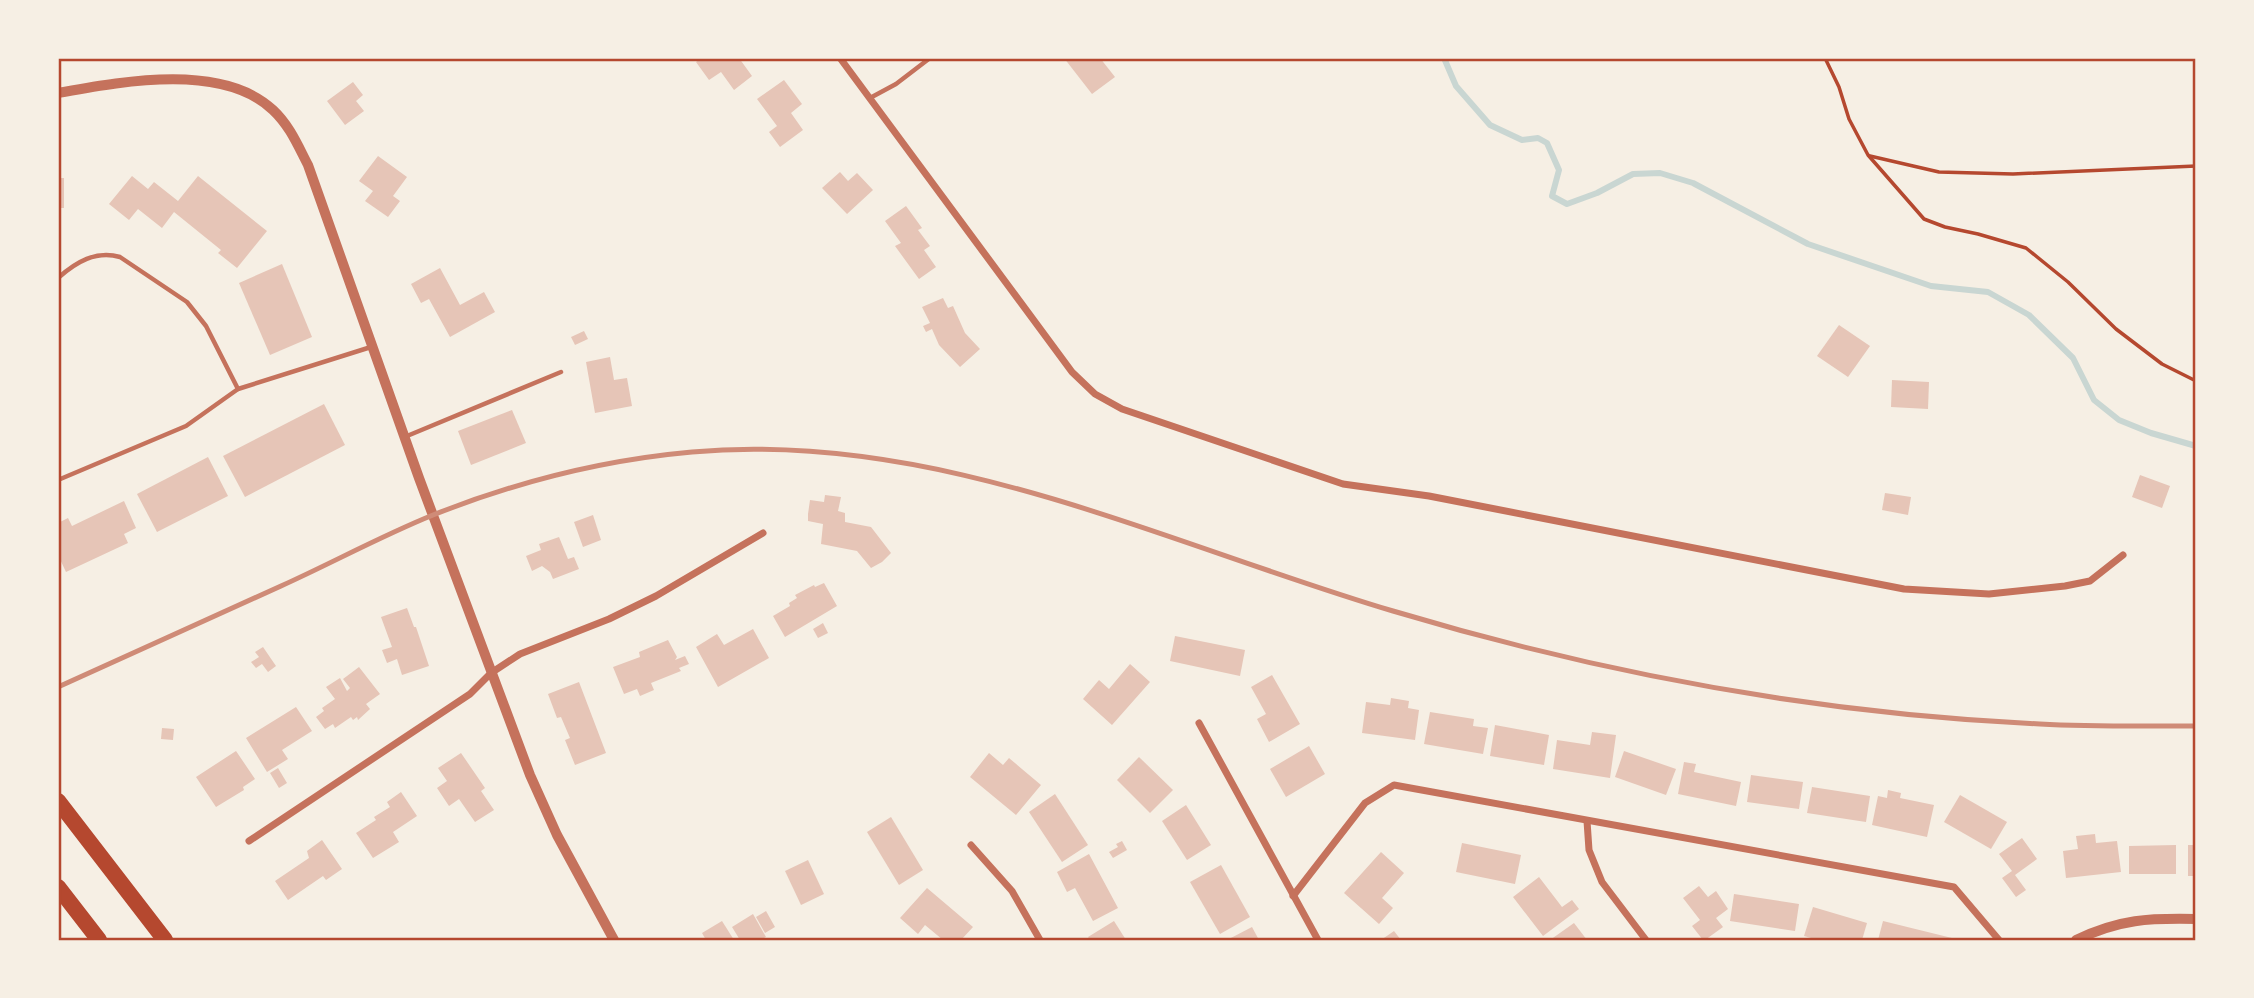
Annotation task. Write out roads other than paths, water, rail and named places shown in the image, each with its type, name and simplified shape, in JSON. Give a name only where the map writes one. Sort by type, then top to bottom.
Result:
[{"type":"highway","points":[[58,801],[165,940]]},
{"type":"highway","points":[[58,887],[99,940]]},
{"type":"street","points":[[840,58],[1072,372],[1096,394],[1122,410],[1343,484],[1429,496],[1904,589],[1989,594],[2065,586],[2090,580],[2123,555]]},
{"type":"street","points":[[58,93],[135,80],[177,79],[222,85],[247,93],[272,109],[291,131],[308,165],[448,559],[530,775],[556,835],[614,940]]},
{"type":"street","points":[[250,841],[470,694],[491,673],[520,654],[609,619],[656,596],[763,533]]},
{"type":"street","points":[[1199,723],[1318,940]]},
{"type":"street","points":[[1293,896],[1365,803],[1394,785],[1543,810],[1587,821],[1954,887],[1999,940]]},
{"type":"street","points":[[1587,821],[1589,850],[1602,882],[1646,940]]},
{"type":"street","points":[[971,845],[1012,891],[1040,940]]},
{"type":"street","points":[[2077,940],[2115,924],[2142,918],[2196,919]]},
{"type":"lane","points":[[870,98],[896,84],[930,58]]},
{"type":"lane","points":[[58,278],[89,257],[110,254],[120,257],[187,302],[206,326],[238,389]]},
{"type":"lane","points":[[58,480],[186,426],[238,389],[372,346]]},
{"type":"lane","points":[[404,437],[561,372]]},
{"type":"waterway","points":[[1444,58],[1456,86],[1490,125],[1522,140],[1538,138],[1547,143],[1559,170],[1552,196],[1567,204],[1597,193],[1633,174],[1660,173],[1693,183],[1808,244],[1931,286],[1988,292],[2029,315],[2073,358],[2094,400],[2119,420],[2196,446]]},
{"type":"railway","points":[[58,687],[414,523],[496,492],[560,474],[659,456],[692,452],[783,450],[873,458],[962,475],[1135,525],[1393,611],[1472,634],[1633,672],[1795,700],[1958,719],[2079,726],[2196,726]]}]
